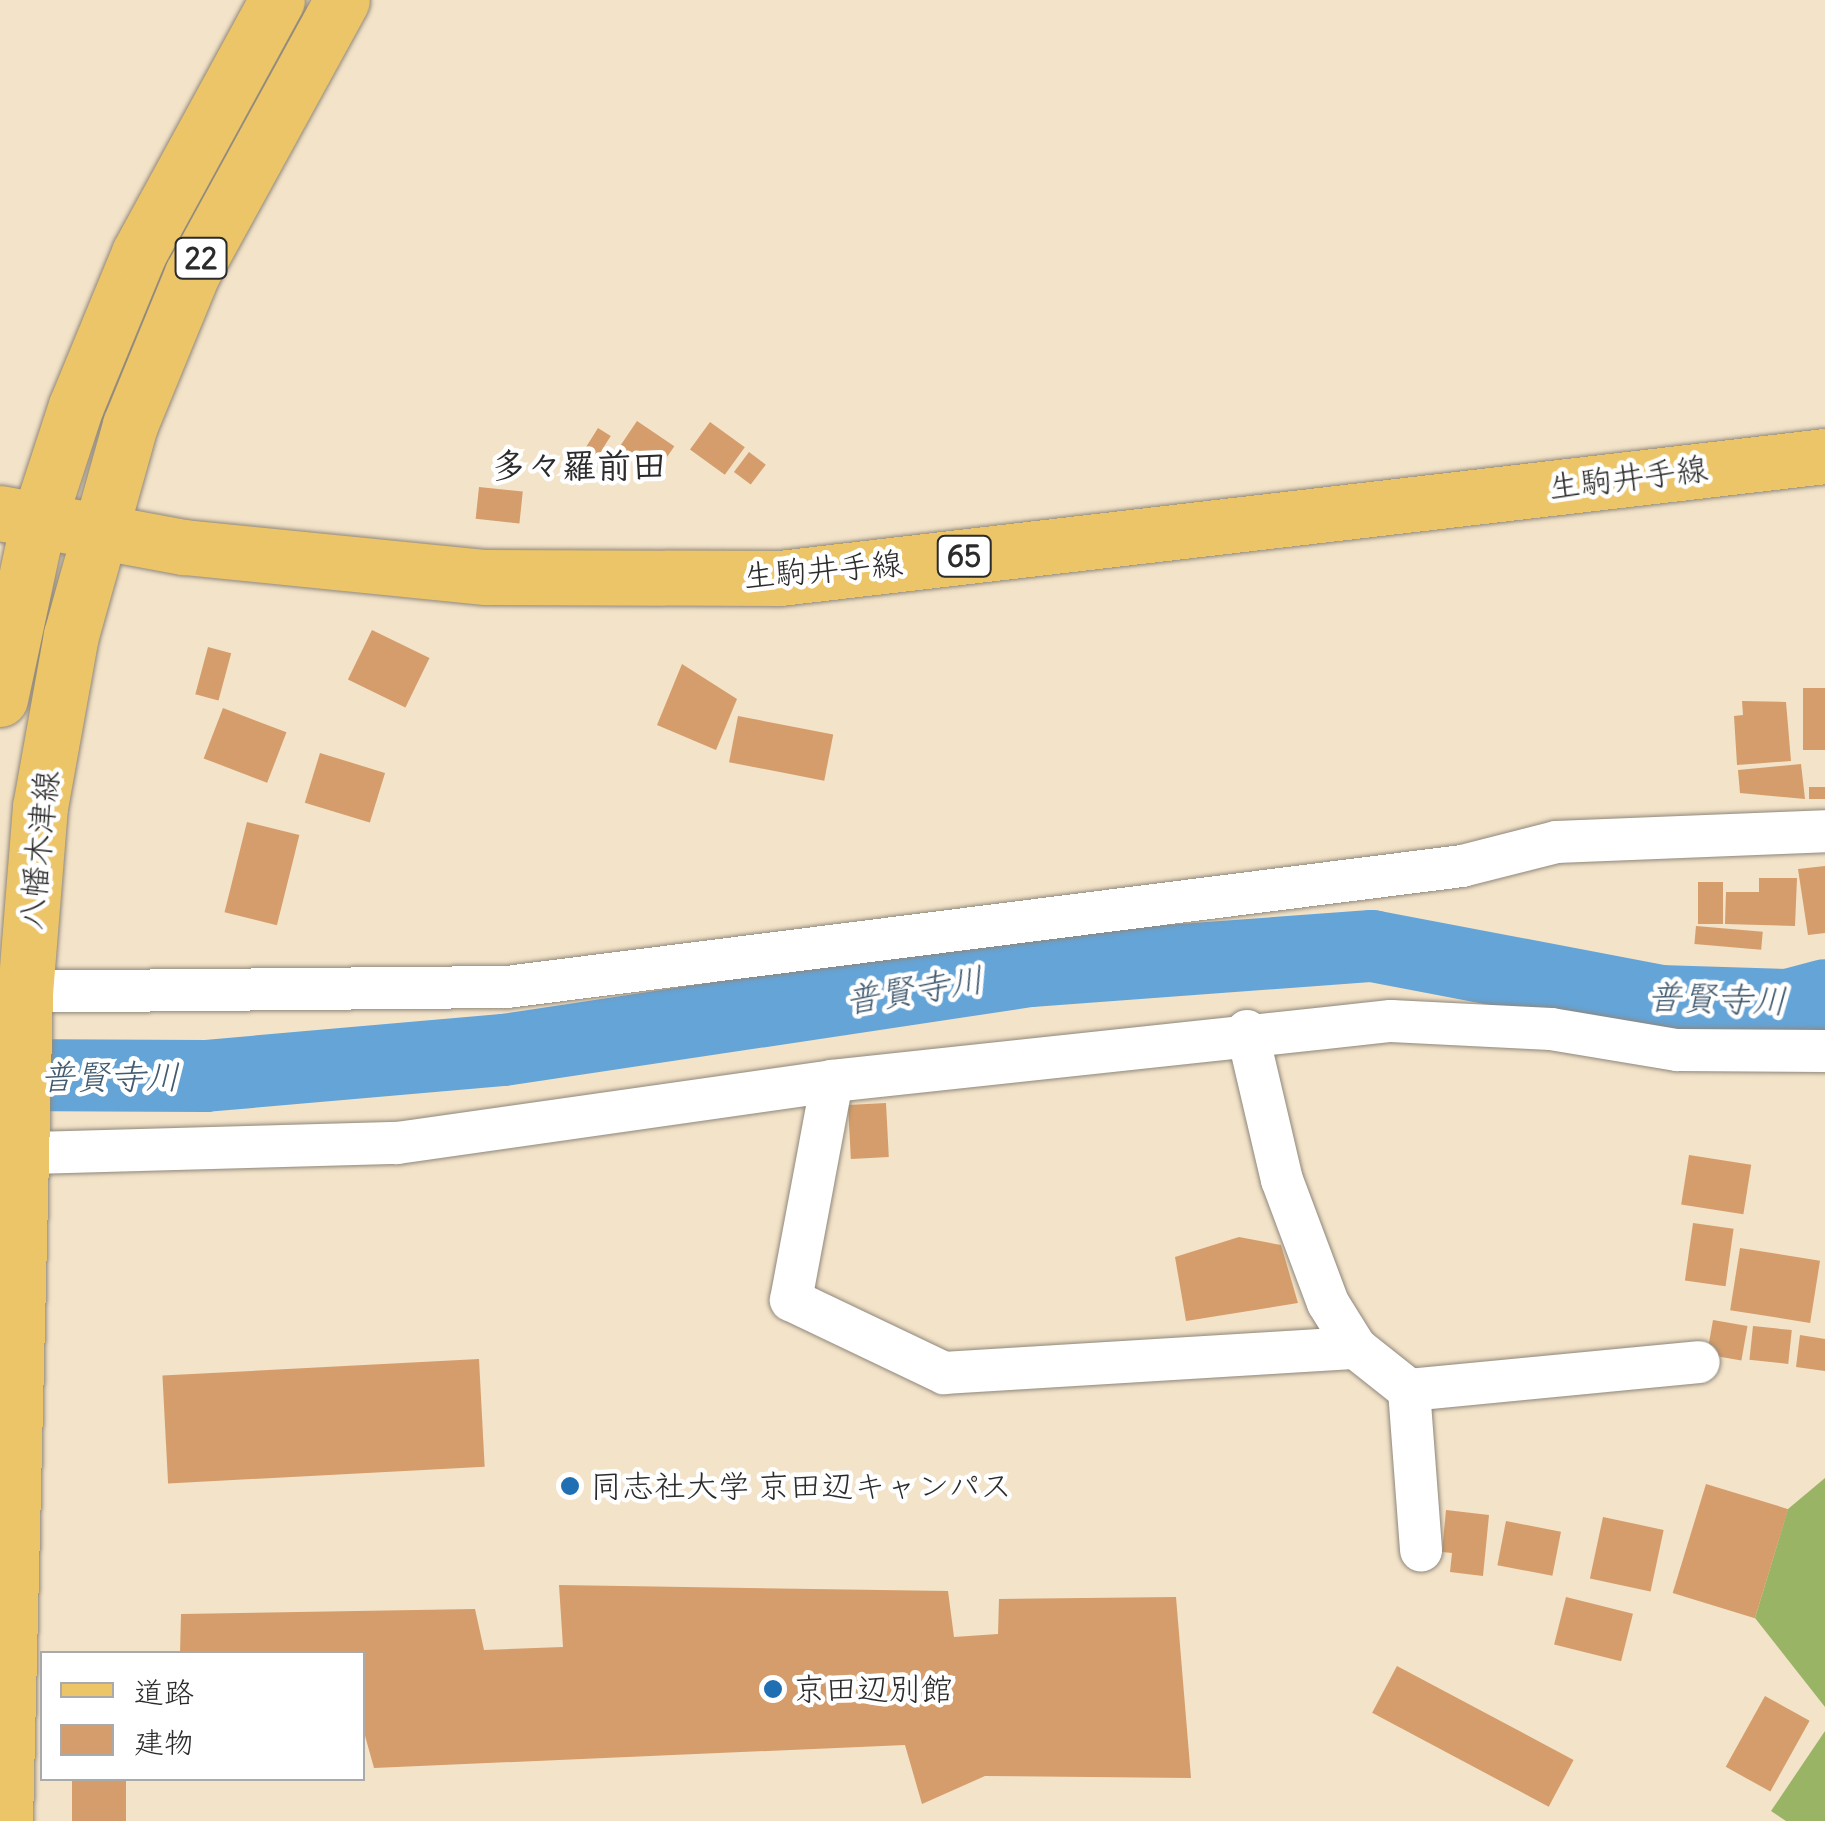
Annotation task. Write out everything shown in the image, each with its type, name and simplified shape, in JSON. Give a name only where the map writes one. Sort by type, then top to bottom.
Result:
[{"type":"main road","name":"22","points":[[0,700],[19,517],[139,253],[277,0]]},
{"type":"main road","name":"八幡木津線","points":[[5,1821],[12,993],[71,635],[130,425],[192,274],[342,0]]},
{"type":"main road","name":"生駒井手線","points":[[19,517],[101,534],[486,576],[780,578],[1825,456]]},
{"type":"street","points":[[12,993],[507,987],[1462,866],[1556,842],[1825,831]]},
{"type":"street","points":[[10,1154],[398,1142],[832,1081],[1247,1031],[1390,1021],[1550,1029],[1678,1050],[1825,1051]]},
{"type":"street","points":[[1247,1031],[1282,1180],[1356,1348],[1409,1390],[1698,1362]]},
{"type":"street","points":[[832,1081],[791,1300],[944,1373],[1356,1348]]},
{"type":"street","points":[[1409,1390],[1420,1551]]},
{"type":"green space","points":[[1825,1478],[1825,1707],[1755,1618],[1788,1509]]},
{"type":"green space","points":[[1825,1731],[1825,1821],[1786,1821],[1771,1811]]},
{"type":"building","points":[[637,421],[674,446],[656,473],[619,448]]},
{"type":"building","points":[[710,422],[745,447],[725,475],[690,450]]},
{"type":"building","points":[[598,428],[611,436],[595,461],[583,453]]},
{"type":"building","points":[[749,452],[766,465],[751,485],[734,472]]},
{"type":"building","points":[[479,487],[523,492],[519,523],[476,519]]},
{"type":"building","points":[[372,630],[430,658],[405,707],[348,679]]},
{"type":"building","points":[[208,647],[231,653],[219,701],[195,694]]},
{"type":"building","points":[[682,664],[737,699],[716,750],[657,725]]},
{"type":"building","points":[[1803,688],[1825,688],[1825,750],[1803,750]]},
{"type":"building","points":[[1742,701],[1786,702],[1791,761],[1737,765],[1734,716],[1743,715]]},
{"type":"building","points":[[223,708],[286,732],[267,783],[204,758]]},
{"type":"building","points":[[738,716],[833,735],[824,781],[729,762]]},
{"type":"building","points":[[320,753],[385,773],[370,823],[305,803]]},
{"type":"building","points":[[1801,764],[1805,799],[1740,793],[1738,770]]},
{"type":"building","points":[[1809,787],[1825,787],[1825,799],[1809,799]]},
{"type":"building","points":[[247,822],[299,835],[277,925],[225,912]]},
{"type":"building","points":[[1825,866],[1825,933],[1808,935],[1798,869]]},
{"type":"building","points":[[1759,878],[1797,878],[1795,926],[1725,924],[1726,892],[1759,892]]},
{"type":"building","points":[[1698,882],[1723,882],[1723,924],[1698,924]]},
{"type":"building","points":[[1696,926],[1763,932],[1761,950],[1694,944]]},
{"type":"building","points":[[886,1103],[889,1157],[851,1159],[848,1105]]},
{"type":"building","points":[[1689,1155],[1751,1165],[1743,1214],[1681,1204]]},
{"type":"building","points":[[1693,1223],[1734,1229],[1726,1286],[1685,1280]]},
{"type":"building","points":[[1239,1237],[1281,1245],[1298,1303],[1186,1321],[1175,1257]]},
{"type":"building","points":[[1740,1248],[1820,1261],[1810,1323],[1730,1310]]},
{"type":"building","points":[[1713,1320],[1747,1326],[1741,1361],[1707,1354]]},
{"type":"building","points":[[1753,1326],[1792,1330],[1788,1364],[1749,1360]]},
{"type":"building","points":[[1800,1335],[1825,1339],[1825,1371],[1796,1367]]},
{"type":"building","points":[[479,1359],[485,1467],[168,1483],[162,1376]]},
{"type":"building","points":[[1706,1484],[1788,1509],[1755,1618],[1673,1593]]},
{"type":"building","points":[[1446,1510],[1489,1515],[1483,1576],[1450,1572],[1452,1553],[1442,1552]]},
{"type":"building","points":[[1603,1517],[1664,1530],[1651,1592],[1590,1579]]},
{"type":"building","points":[[1506,1521],[1561,1532],[1552,1576],[1497,1565]]},
{"type":"building","name":"京田辺別館","points":[[559,1585],[948,1591],[954,1637],[998,1634],[999,1599],[1176,1597],[1191,1778],[985,1776],[922,1804],[905,1745],[374,1768],[365,1736],[365,1651],[180,1651],[181,1614],[475,1609],[484,1650],[563,1647]]},
{"type":"building","points":[[1566,1597],[1633,1614],[1621,1661],[1554,1645]]},
{"type":"building","points":[[1397,1666],[1574,1760],[1549,1807],[1372,1713]]},
{"type":"building","points":[[1765,1696],[1810,1721],[1770,1792],[1726,1767]]},
{"type":"building","points":[[72,1781],[126,1781],[126,1821],[72,1821]]},
{"type":"waterway","name":"普賢寺川","points":[[0,1075],[205,1076],[504,1050],[1030,971],[1372,946],[1659,1001],[1788,1005],[1825,995]]},
{"type":"place","name":"同志社大学 京田辺キャンパス","points":[[570,1486]]},
{"type":"place","name":"京田辺別館","points":[[773,1689]]},
{"type":"district","name":"多々羅前田","points":[[579,465]]}]
